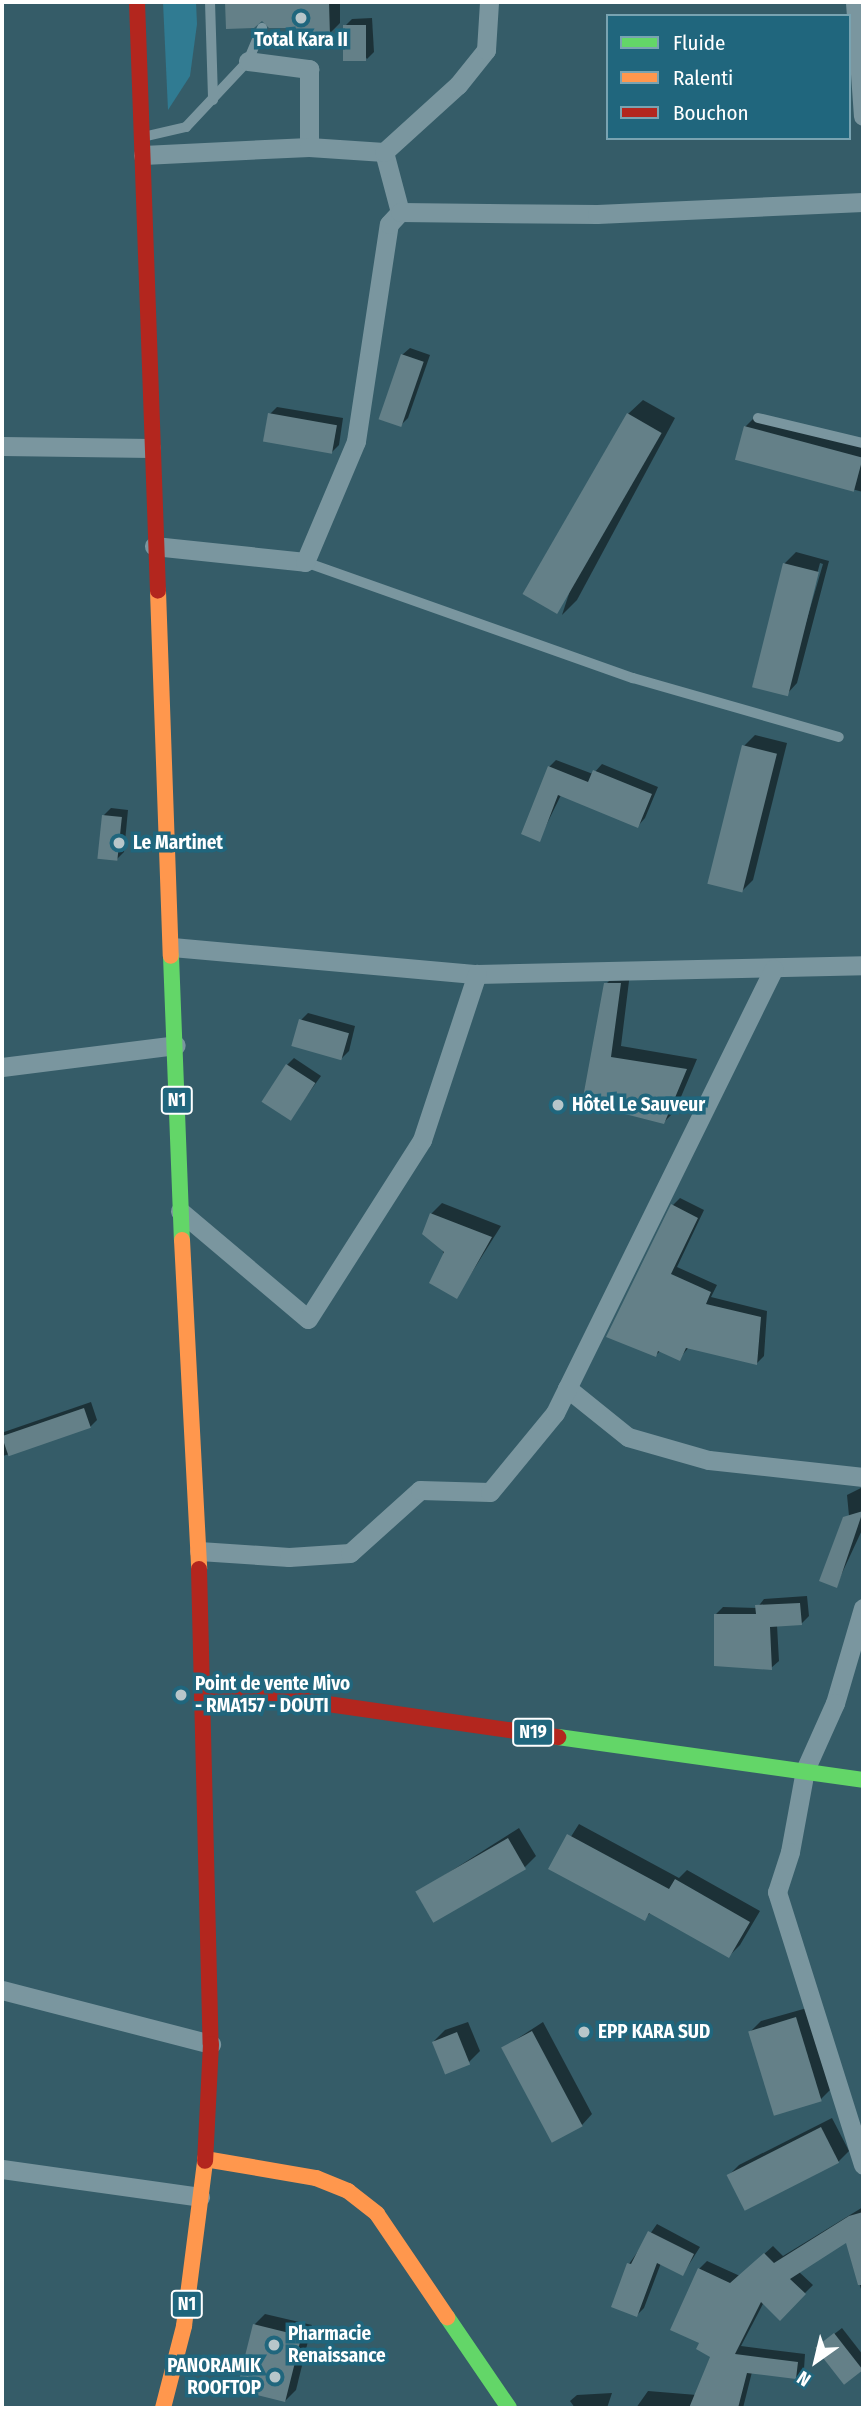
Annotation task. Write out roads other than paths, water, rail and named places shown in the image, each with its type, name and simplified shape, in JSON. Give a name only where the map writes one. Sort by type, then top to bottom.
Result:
[{"type":"main road","name":"N1","points":[[137,2],[154,546],[176,1045],[180,1211],[204,1686],[211,2044],[205,2159],[184,2326],[163,2408]]},
{"type":"main road","name":"N19","points":[[204,1686],[863,1780]]},
{"type":"main road","points":[[205,2159],[316,2178],[348,2191],[377,2214],[509,2408]]},
{"type":"street","points":[[143,146],[309,147],[384,152],[458,85],[486,50],[489,2]]},
{"type":"street","points":[[855,2],[863,116]]},
{"type":"street","points":[[248,61],[309,69],[309,147]]},
{"type":"street","points":[[384,152],[400,212]]},
{"type":"street","points":[[154,546],[305,562],[356,441],[389,224],[400,212],[597,214],[863,202]]},
{"type":"street","points":[[2,446],[151,447]]},
{"type":"street","points":[[172,947],[477,974],[863,965]]},
{"type":"street","points":[[199,1551],[289,1557],[351,1553],[420,1490],[489,1492],[555,1413],[773,969]]},
{"type":"street","points":[[180,1211],[307,1319],[422,1140],[477,974]]},
{"type":"street","points":[[2,1067],[176,1045]]},
{"type":"street","points":[[567,1388],[628,1437],[709,1461],[863,1477]]},
{"type":"street","points":[[863,1608],[835,1703],[804,1770],[790,1852],[777,1892],[863,2165]]},
{"type":"street","points":[[2,1990],[211,2044]]},
{"type":"street","points":[[2,2169],[200,2197]]},
{"type":"lane","points":[[210,2],[213,100]]},
{"type":"lane","points":[[143,146],[181,132],[248,61],[262,28]]},
{"type":"lane","points":[[758,418],[863,443]]},
{"type":"lane","points":[[305,562],[633,678],[839,737]]},
{"type":"place","name":"Total Kara II","points":[[301,18]]},
{"type":"place","name":"Le Martinet","points":[[119,843]]},
{"type":"place","name":"Hôtel Le Sauveur","points":[[558,1105]]},
{"type":"place","name":"Point de vente Mivo - RMA157 - DOUTI","points":[[181,1695]]},
{"type":"place","name":"EPP KARA SUD","points":[[584,2032]]},
{"type":"place","name":"Pharmacie Renaissance","points":[[274,2345]]},
{"type":"place","name":"PANORAMIK ROOFTOP","points":[[275,2377]]}]
